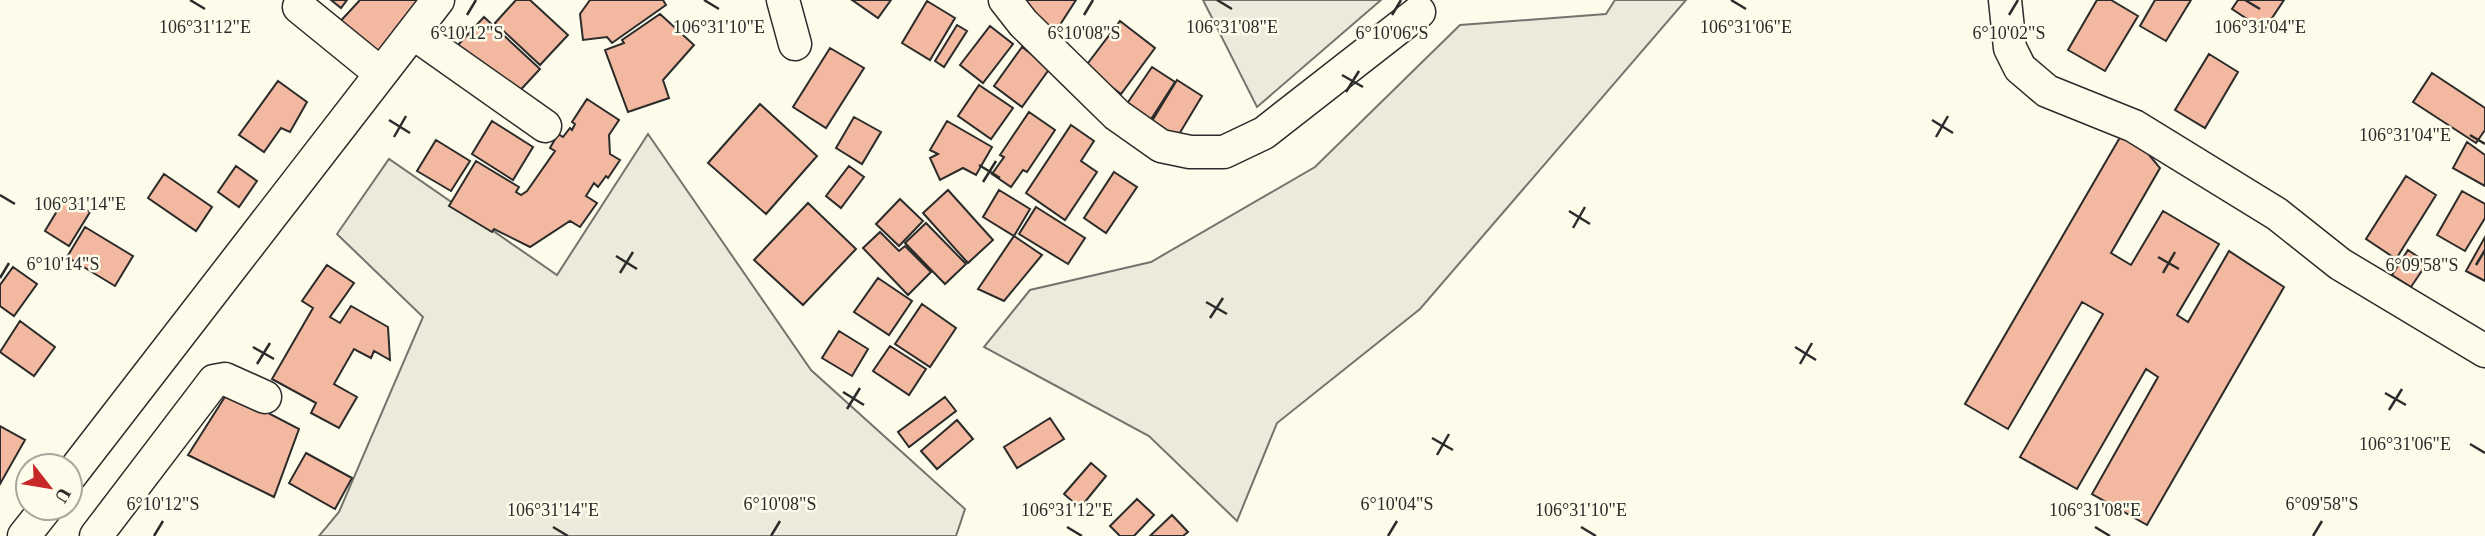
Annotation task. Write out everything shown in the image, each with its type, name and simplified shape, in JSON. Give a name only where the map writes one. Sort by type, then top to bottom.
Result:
[{"type":"street","points":[[84,458],[438,0]]},
{"type":"street","points":[[783,0],[795,44]]},
{"type":"street","points":[[1005,0],[1023,23],[1117,114],[1161,146],[1202,152],[1224,152],[1264,133],[1419,12]]},
{"type":"street","points":[[2005,0],[2010,48],[2020,68],[2047,92],[2134,126],[2277,214],[2340,264],[2485,351]]},
{"type":"street","points":[[299,7],[380,73]]},
{"type":"street","points":[[413,33],[545,126]]},
{"type":"street","points":[[96,536],[214,381],[225,379],[265,397]]},
{"type":"street","points":[[24,536],[35,522]]},
{"type":"shaded area","points":[[1203,0],[1381,0],[1257,107]]},
{"type":"shaded area","points":[[1615,0],[1686,0],[1420,309],[1277,423],[1237,521],[1149,436],[984,347],[1030,290],[1151,262],[1315,167],[1460,25],[1606,14]]},
{"type":"shaded area","points":[[648,134],[811,370],[965,509],[956,536],[319,536],[339,512],[423,317],[337,234],[389,159],[557,275]]},
{"type":"building","points":[[331,0],[347,0],[341,8]]},
{"type":"building","points":[[360,0],[429,0],[372,62],[335,27]]},
{"type":"building","points":[[516,0],[530,0],[568,35],[540,65],[495,23]]},
{"type":"building","points":[[590,0],[663,0],[666,5],[612,43],[607,37],[583,40],[580,14]]},
{"type":"building","points":[[852,0],[891,0],[878,18]]},
{"type":"building","points":[[1023,0],[1076,0],[1054,34]]},
{"type":"building","points":[[2097,0],[2111,0],[2138,16],[2105,71],[2068,50]]},
{"type":"building","points":[[2155,0],[2191,0],[2166,41],[2140,26]]},
{"type":"building","points":[[2238,0],[2284,0],[2264,30],[2232,9]]},
{"type":"building","points":[[927,1],[955,18],[930,60],[902,43]]},
{"type":"building","points":[[660,14],[694,45],[663,80],[669,98],[628,112],[605,50],[624,43],[622,40]]},
{"type":"building","points":[[484,17],[540,69],[513,98],[457,46]]},
{"type":"building","points":[[1120,21],[1155,48],[1121,94],[1085,67]]},
{"type":"building","points":[[957,25],[967,31],[944,67],[935,61]]},
{"type":"building","points":[[990,26],[1013,44],[983,83],[960,65]]},
{"type":"building","points":[[1022,47],[1050,68],[1022,107],[994,86]]},
{"type":"building","points":[[830,48],[864,68],[826,128],[793,107]]},
{"type":"building","points":[[2209,54],[2238,72],[2205,128],[2175,110]]},
{"type":"building","points":[[1152,67],[1175,82],[1146,127],[1122,111]]},
{"type":"building","points":[[2432,73],[2485,108],[2485,130],[2476,143],[2413,102]]},
{"type":"building","points":[[1177,80],[1202,96],[1175,141],[1149,126]]},
{"type":"building","points":[[278,81],[307,102],[290,132],[281,128],[264,152],[239,135]]},
{"type":"building","points":[[979,85],[1013,108],[991,139],[958,116]]},
{"type":"building","points":[[587,99],[619,120],[609,135],[610,154],[620,160],[608,178],[606,176],[598,187],[594,183],[586,196],[597,203],[580,227],[570,221],[530,247],[494,229],[492,232],[449,206],[476,161],[519,187],[516,192],[521,195],[527,191],[555,151],[550,148],[558,134],[563,137],[570,128],[572,130],[575,124],[572,122]]},
{"type":"building","points":[[760,104],[817,156],[766,214],[708,163]]},
{"type":"building","points":[[1029,112],[1055,130],[1027,172],[1023,170],[1011,187],[992,174],[1004,157],[1000,155]]},
{"type":"building","points":[[854,117],[881,132],[862,164],[836,148]]},
{"type":"building","points":[[492,121],[533,147],[513,180],[472,154]]},
{"type":"building","points":[[947,121],[992,147],[976,175],[963,168],[940,180],[930,158],[938,154],[930,150]]},
{"type":"building","points":[[1071,125],[1094,141],[1081,161],[1097,172],[1065,220],[1026,193]]},
{"type":"building","points":[[2126,127],[2160,168],[2111,253],[2131,265],[2163,211],[2219,244],[2177,315],[2188,322],[2229,251],[2284,287],[2147,525],[2092,494],[2158,377],[2146,369],[2077,489],[2020,457],[2103,314],[2082,302],[2008,429],[1965,404]]},
{"type":"building","points":[[436,140],[470,161],[451,191],[417,171]]},
{"type":"building","points":[[2467,142],[2485,155],[2485,186],[2453,168]]},
{"type":"building","points":[[236,166],[257,181],[239,207],[218,192]]},
{"type":"building","points":[[849,166],[864,177],[841,208],[826,196]]},
{"type":"building","points":[[1114,172],[1137,187],[1106,233],[1084,218]]},
{"type":"building","points":[[164,174],[212,207],[196,231],[148,198]]},
{"type":"building","points":[[2406,176],[2436,195],[2396,259],[2366,239]]},
{"type":"building","points":[[948,190],[993,240],[968,263],[923,213]]},
{"type":"building","points":[[999,190],[1030,209],[1014,236],[983,217]]},
{"type":"building","points":[[2462,191],[2485,204],[2485,218],[2465,251],[2437,235]]},
{"type":"building","points":[[66,196],[90,212],[69,246],[45,231]]},
{"type":"building","points":[[900,199],[923,221],[899,246],[876,224]]},
{"type":"building","points":[[808,203],[856,249],[803,305],[754,260]]},
{"type":"building","points":[[1036,207],[1085,238],[1068,264],[1019,234]]},
{"type":"building","points":[[926,223],[966,264],[945,284],[905,243]]},
{"type":"building","points":[[85,227],[133,256],[115,286],[67,257]]},
{"type":"building","points":[[880,232],[899,251],[905,246],[931,272],[908,295],[863,248]]},
{"type":"building","points":[[1014,236],[1042,255],[1004,301],[978,289]]},
{"type":"building","points":[[2485,237],[2485,281],[2466,271]]},
{"type":"building","points":[[2408,250],[2427,263],[2411,287],[2392,275]]},
{"type":"building","points":[[327,265],[354,283],[330,317],[340,323],[351,306],[388,327],[390,360],[374,351],[371,358],[354,349],[334,384],[357,397],[339,428],[311,413],[316,403],[272,379],[313,308],[302,301]]},
{"type":"building","points":[[13,267],[37,284],[14,316],[0,306],[0,285]]},
{"type":"building","points":[[878,278],[912,301],[889,335],[854,312]]},
{"type":"building","points":[[922,304],[956,328],[930,367],[895,344]]},
{"type":"building","points":[[20,321],[55,347],[34,376],[0,352]]},
{"type":"building","points":[[839,331],[868,349],[852,376],[822,358]]},
{"type":"building","points":[[890,346],[926,369],[909,395],[873,371]]},
{"type":"building","points":[[228,392],[299,429],[274,497],[188,455]]},
{"type":"building","points":[[945,397],[956,411],[909,447],[898,432]]},
{"type":"building","points":[[1050,418],[1064,439],[1017,468],[1004,447]]},
{"type":"building","points":[[957,420],[973,439],[937,469],[921,451]]},
{"type":"building","points":[[0,426],[25,440],[18,452],[14,452],[14,459],[0,484]]},
{"type":"building","points":[[306,453],[352,478],[335,509],[289,483]]},
{"type":"building","points":[[1091,463],[1106,476],[1080,508],[1064,494]]},
{"type":"building","points":[[1137,499],[1154,515],[1134,536],[1120,536],[1110,526]]},
{"type":"building","points":[[1172,515],[1188,532],[1183,536],[1150,536]]}]
